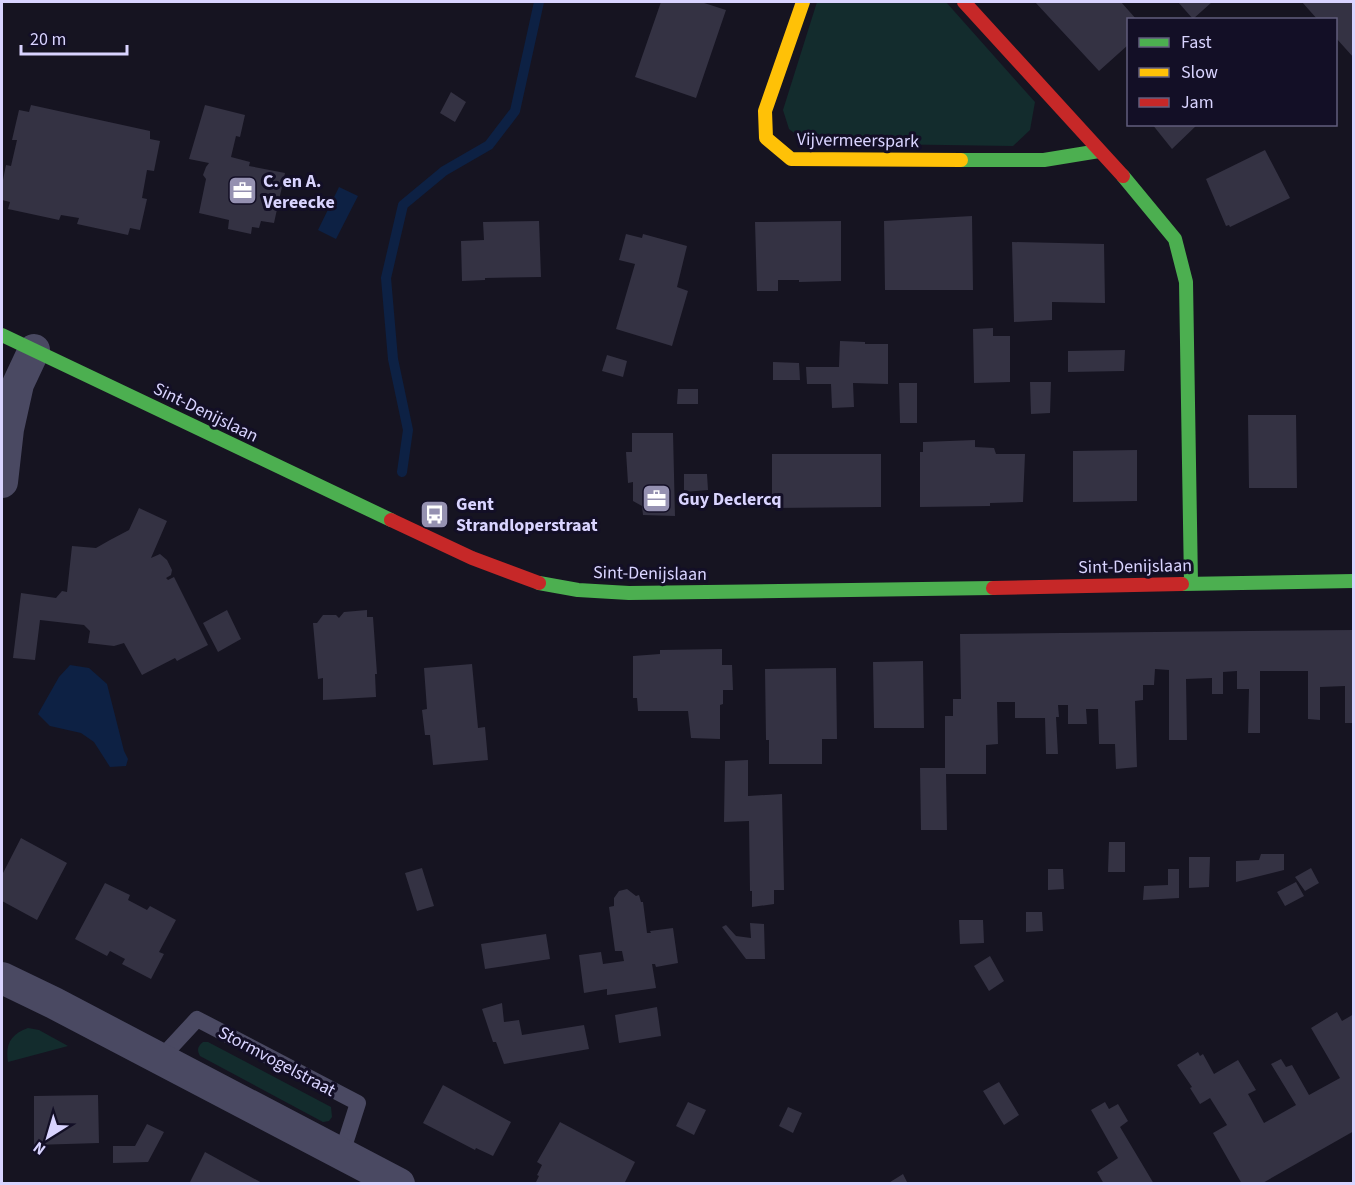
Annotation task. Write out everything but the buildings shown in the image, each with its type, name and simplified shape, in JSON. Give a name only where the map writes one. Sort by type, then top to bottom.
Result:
[{"type":"street","name":"Vijvermeerspark","points":[[803,2],[765,111],[766,138],[791,159],[1044,160],[1098,151]]},
{"type":"street","points":[[964,2],[1143,198],[1175,239],[1186,282],[1191,583]]},
{"type":"street","name":"Sint-Denijslaan","points":[[2,335],[460,553],[492,567],[560,588],[598,592],[699,593],[1353,581]]},
{"type":"street","points":[[2,482],[8,429],[18,384],[34,350]]},
{"type":"street","points":[[2,978],[399,1184]]},
{"type":"lane","name":"Stormvogelstraat","points":[[160,1059],[197,1019],[358,1103],[342,1153]]},
{"type":"green space","points":[[817,2],[946,2],[1035,102],[1030,130],[1013,146],[807,143],[789,129],[783,110]]},
{"type":"green space","points":[[28,1028],[39,1030],[68,1046],[8,1062],[7,1050],[10,1040],[17,1033]]},
{"type":"green space","points":[[203,1042],[208,1042],[331,1107],[332,1117],[329,1121],[323,1122],[200,1056],[198,1049]]},
{"type":"water","points":[[339,187],[358,196],[336,239],[318,230]]},
{"type":"water","points":[[70,665],[89,668],[107,684],[128,759],[126,766],[110,767],[94,742],[81,733],[50,726],[38,714],[59,677]]},
{"type":"waterway","points":[[402,472],[408,430],[393,359],[386,278],[403,205],[444,171],[489,145],[515,111],[539,2]]},
{"type":"traffic: fast","points":[[961,160],[1044,160],[1099,151]]},
{"type":"traffic: fast","points":[[1123,176],[1175,239],[1186,282],[1191,583]]},
{"type":"traffic: fast","points":[[2,335],[391,520]]},
{"type":"traffic: fast","points":[[1182,584],[1354,581]]},
{"type":"traffic: fast","points":[[539,583],[578,590],[629,593],[993,588]]},
{"type":"traffic: slow","points":[[803,2],[765,111],[766,138],[791,159],[961,160]]},
{"type":"traffic: jam","points":[[964,2],[1123,176]]},
{"type":"traffic: jam","points":[[391,520],[472,558],[539,583]]},
{"type":"traffic: jam","points":[[993,588],[1182,584]]},
{"type":"place","name":"C. en A. Vereecke","points":[[242,191]]},
{"type":"place","name":"Guy Declercq","points":[[657,499]]},
{"type":"place","name":"Gent Strandloperstraat","points":[[435,514]]}]
